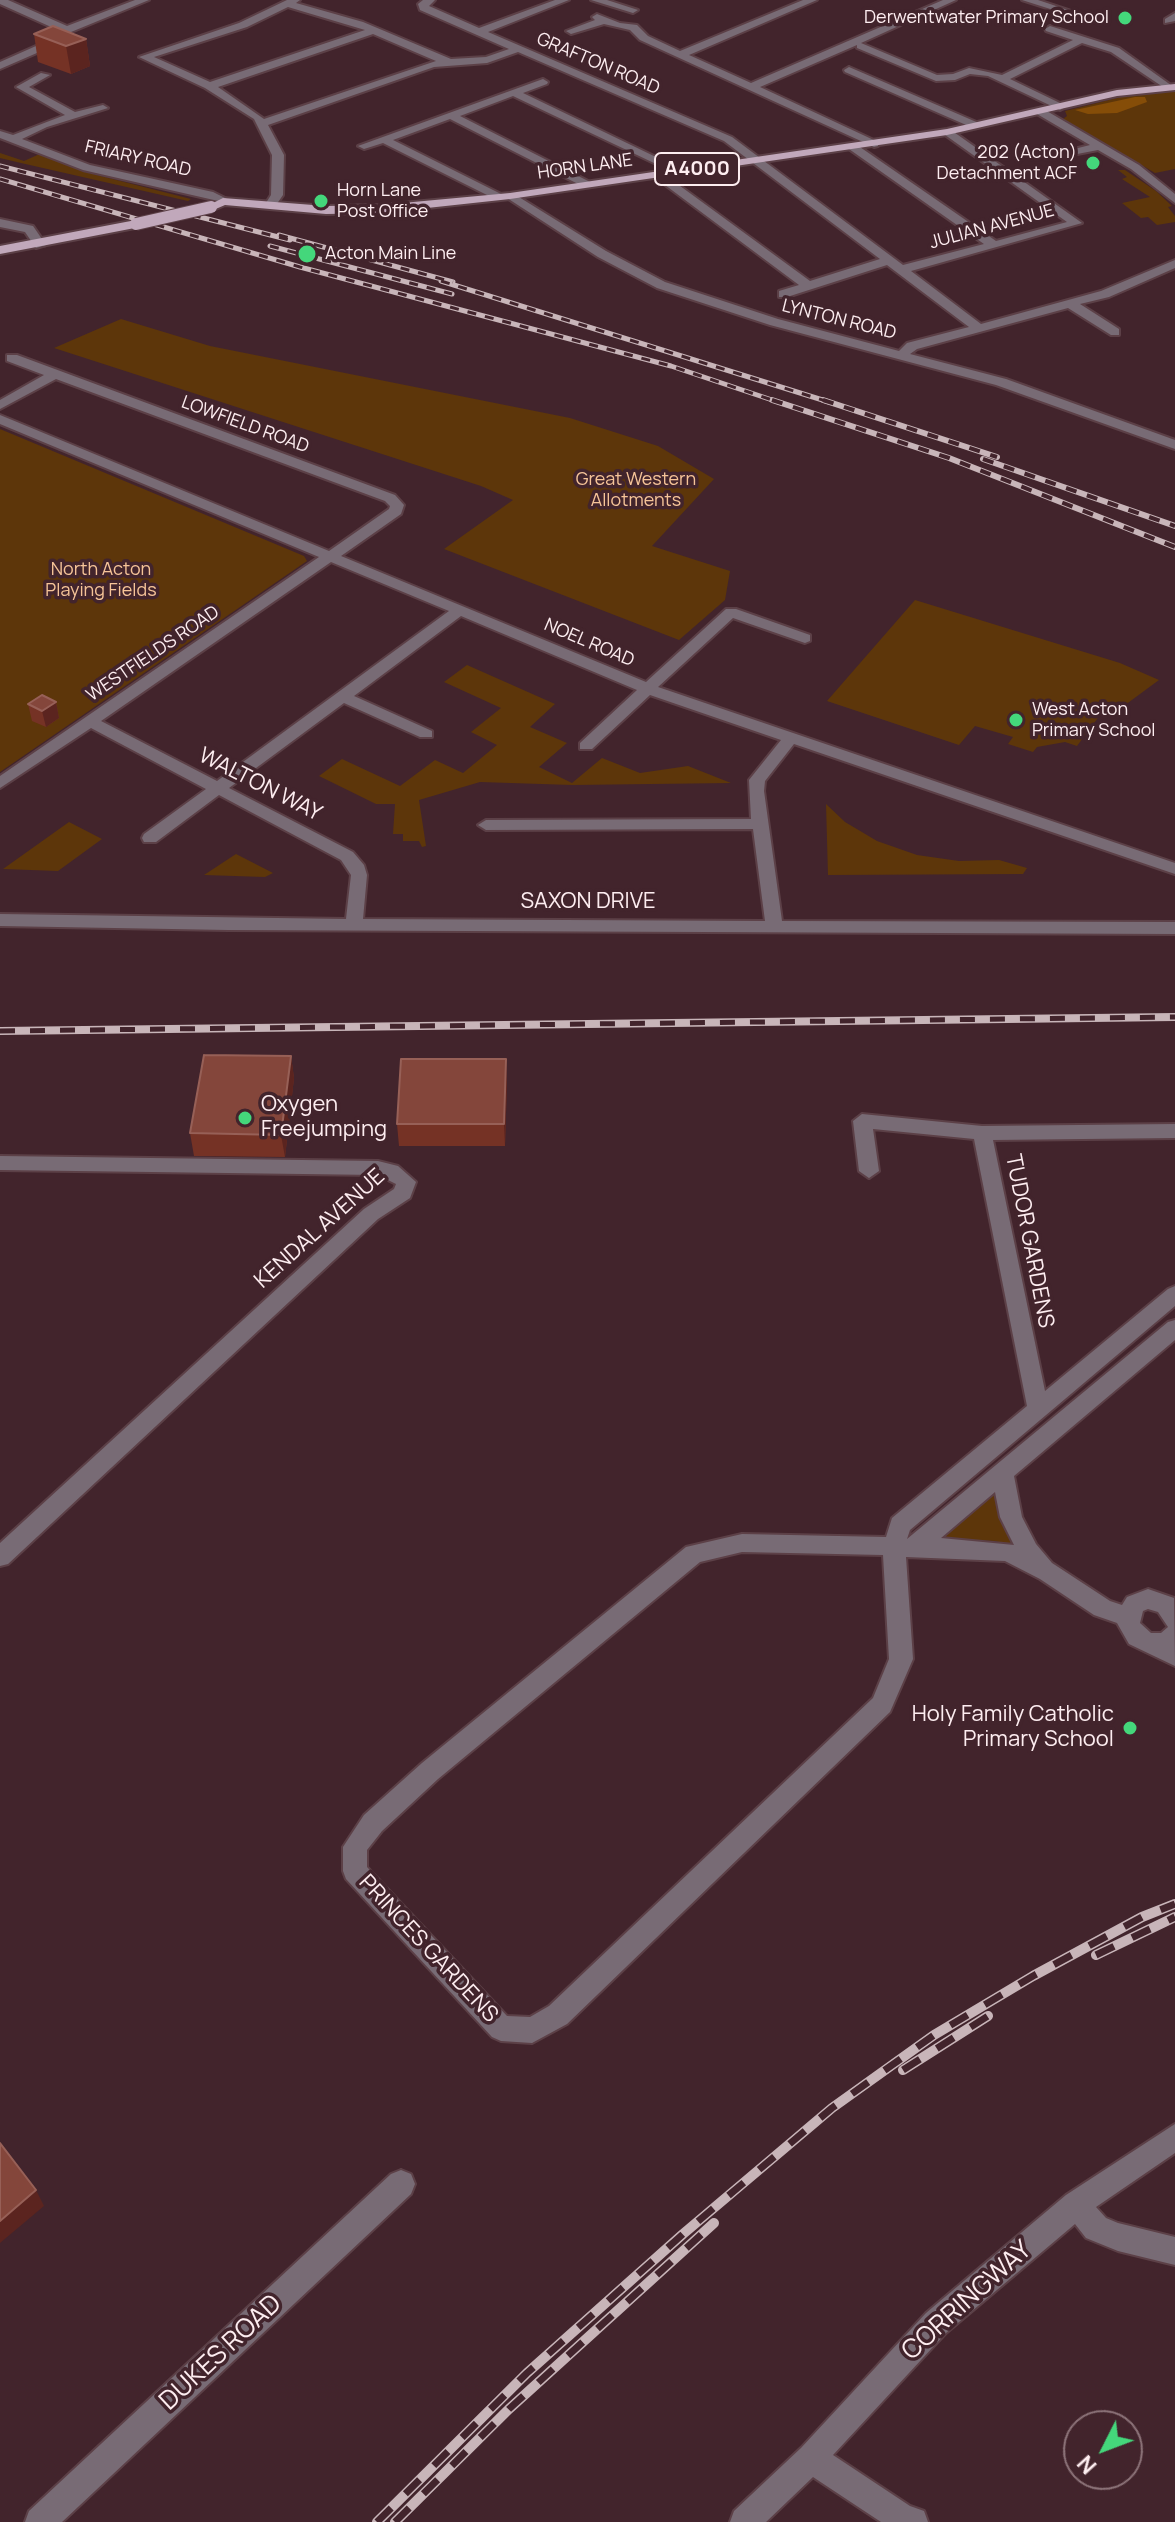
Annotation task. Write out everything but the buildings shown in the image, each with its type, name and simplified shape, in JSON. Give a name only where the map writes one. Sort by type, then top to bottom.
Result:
[{"type":"main road","name":"HORN LANE","points":[[0,250],[40,245],[217,204],[326,210],[381,209],[505,197],[947,132],[1117,93],[1173,87]]},
{"type":"street","points":[[0,0],[67,30]]},
{"type":"street","points":[[0,66],[49,44],[67,30],[144,0]]},
{"type":"street","points":[[480,31],[564,0]]},
{"type":"street","points":[[596,0],[633,10]]},
{"type":"street","points":[[633,27],[633,10],[641,0]]},
{"type":"street","points":[[681,54],[812,0]]},
{"type":"street","points":[[751,87],[951,0]]},
{"type":"street","points":[[1027,0],[1066,11]]},
{"type":"street","points":[[270,206],[277,195],[278,155],[263,123],[245,106],[209,86],[144,57],[243,25],[291,2],[375,30],[448,62]]},
{"type":"street","name":"GRAFTON ROAD","points":[[426,2],[424,8],[728,139],[979,328]]},
{"type":"street","points":[[571,31],[600,19],[633,27],[644,38],[874,144]]},
{"type":"street","points":[[1050,29],[1115,50],[1173,87]]},
{"type":"street","points":[[209,86],[375,30]]},
{"type":"street","points":[[1001,79],[1082,39]]},
{"type":"street","points":[[861,46],[936,78],[978,71],[1060,107]]},
{"type":"street","points":[[263,123],[448,62],[487,60],[518,49]]},
{"type":"street","points":[[849,70],[977,126]]},
{"type":"street","points":[[45,75],[21,87],[74,116]]},
{"type":"street","points":[[364,146],[543,82]]},
{"type":"street","points":[[513,92],[679,171]]},
{"type":"street","points":[[13,139],[103,108]]},
{"type":"street","points":[[1041,112],[1160,185],[1175,200]]},
{"type":"street","points":[[450,115],[588,185]]},
{"type":"street","name":"JULIAN AVENUE","points":[[903,269],[1076,223],[947,132]]},
{"type":"street","name":"FRIARY ROAD","points":[[0,134],[87,168],[209,194],[217,204]]},
{"type":"street","name":"LYNTON ROAD","points":[[383,139],[505,197],[661,285],[759,318],[903,354],[1029,391],[1175,445]]},
{"type":"street","points":[[1055,157],[1100,146]]},
{"type":"street","points":[[853,147],[994,245]]},
{"type":"street","points":[[657,174],[808,286]]},
{"type":"street","points":[[0,223],[29,229],[40,245]]},
{"type":"street","points":[[783,294],[890,260]]},
{"type":"street","points":[[903,354],[912,346],[1105,294],[1175,264]]},
{"type":"street","points":[[1071,304],[1115,332]]},
{"type":"street","points":[[12,358],[55,374]]},
{"type":"street","points":[[0,405],[55,374]]},
{"type":"street","name":"LOWFIELD ROAD","points":[[55,374],[390,498],[397,505],[396,511],[328,557]]},
{"type":"street","name":"NOEL ROAD","points":[[0,419],[648,689],[1175,869]]},
{"type":"street","name":"WESTFIELDS ROAD","points":[[0,783],[328,557]]},
{"type":"street","points":[[150,838],[459,611]]},
{"type":"street","points":[[586,746],[731,612],[805,638]]},
{"type":"street","points":[[342,696],[426,734]]},
{"type":"street","name":"WALTON WAY","points":[[89,721],[342,852],[352,860],[359,875],[354,923]]},
{"type":"street","points":[[774,925],[757,780],[791,738]]},
{"type":"street","points":[[486,825],[762,824]]},
{"type":"street","name":"SAXON DRIVE","points":[[0,920],[1175,928]]},
{"type":"street","points":[[869,1171],[862,1121],[982,1133]]},
{"type":"street","name":"TUDOR GARDENS","points":[[1038,1407],[982,1133],[1175,1131]]},
{"type":"street","name":"KENDAL AVENUE","points":[[0,1163],[378,1168],[391,1171],[406,1182],[403,1193],[371,1214],[0,1557]]},
{"type":"street","points":[[1175,1294],[900,1525],[903,1548],[1003,1474],[1175,1328]]},
{"type":"street","points":[[1019,1424],[1040,1441]]},
{"type":"street","points":[[1003,1474],[1011,1517],[1028,1551],[1048,1572],[1102,1608],[1127,1617],[1133,1632],[1166,1644]]},
{"type":"street","name":"PRINCES GARDENS","points":[[903,1548],[901,1659],[882,1705],[558,2015],[532,2030],[501,2028],[355,1871],[355,1847],[373,1823],[430,1771],[694,1554],[742,1543],[942,1547],[1008,1552],[1048,1572]]},
{"type":"street","points":[[1127,1617],[1135,1604],[1148,1599],[1172,1608]]},
{"type":"street","name":"CORRINGWAY","points":[[745,2522],[811,2458],[936,2323],[1076,2205],[1175,2137]]},
{"type":"street","name":"DUKES ROAD","points":[[40,2522],[401,2184]]},
{"type":"street","points":[[1076,2205],[1096,2228],[1118,2237],[1175,2251]]},
{"type":"street","points":[[811,2458],[903,2519],[913,2522]]},
{"type":"green space","points":[[1175,91],[1175,169],[1155,173],[1063,119],[1067,116],[1065,111],[1121,97]]},
{"type":"green space","points":[[0,153],[24,161],[42,153],[85,172],[191,199],[188,201],[0,158]]},
{"type":"green space","points":[[1118,170],[1125,170],[1156,191],[1172,206],[1168,207],[1175,216],[1175,222],[1157,225],[1148,217],[1141,218],[1122,203],[1150,197],[1122,179],[1127,177]]},
{"type":"green space","name":"Great Western Allotments","points":[[121,319],[210,346],[570,418],[658,446],[714,479],[652,546],[730,571],[725,600],[679,640],[444,549],[513,500],[481,486],[54,348]]},
{"type":"green space","name":"North Acton Playing Fields","points":[[0,429],[304,556],[307,561],[0,772]]},
{"type":"green space","name":"West Acton Primary School","points":[[915,600],[1120,663],[1159,680],[1121,708],[1109,703],[1077,746],[1065,742],[1037,747],[1033,752],[1008,744],[1013,737],[975,726],[959,745],[827,701]]},
{"type":"green space","points":[[467,665],[555,704],[530,727],[567,743],[539,767],[572,783],[602,758],[640,773],[688,766],[731,783],[572,785],[480,782],[419,800],[426,846],[422,847],[419,841],[403,841],[403,834],[393,834],[395,804],[376,804],[319,776],[342,759],[400,786],[435,760],[463,773],[497,745],[471,732],[501,708],[444,682]]},
{"type":"green space","points":[[826,804],[845,822],[877,841],[917,855],[959,861],[999,860],[1027,868],[1023,874],[828,875]]},
{"type":"green space","points":[[69,822],[102,839],[58,871],[3,869]]},
{"type":"green space","points":[[236,854],[273,873],[265,877],[204,875]]},
{"type":"green space","points":[[996,1489],[1015,1547],[995,1541],[945,1539],[942,1535]]},
{"type":"shaded area","points":[[1145,97],[1147,102],[1117,113],[1088,114],[1075,110]]},
{"type":"railway","points":[[0,166],[290,240]]},
{"type":"railway","points":[[0,179],[300,267],[671,366],[774,401]]},
{"type":"railway","points":[[279,235],[453,282]]},
{"type":"railway","points":[[270,246],[452,294]]},
{"type":"railway","points":[[441,281],[829,402]]},
{"type":"railway","points":[[823,400],[997,457]]},
{"type":"railway","points":[[774,401],[949,458],[1175,547]]},
{"type":"railway","points":[[774,401],[778,402]]},
{"type":"railway","points":[[983,459],[1175,526]]},
{"type":"railway","points":[[0,1031],[1175,1017]]},
{"type":"railway","points":[[377,2522],[527,2373],[683,2234],[832,2108],[934,2035],[1033,1976],[1142,1917],[1175,1904]]},
{"type":"railway","points":[[1096,1955],[1175,1917]]},
{"type":"railway","points":[[903,2070],[988,2016]]},
{"type":"railway","points":[[395,2522],[509,2409],[714,2223]]},
{"type":"place","name":"Derwentwater Primary School","points":[[1125,18]]},
{"type":"place","name":"202 (Acton) Detachment ACF","points":[[1093,163]]},
{"type":"place","name":"Horn Lane Post Office","points":[[321,201]]},
{"type":"place","name":"Acton Main Line","points":[[307,254]]},
{"type":"place","name":"West Acton Primary School","points":[[1016,720]]},
{"type":"place","name":"Oxygen Freejumping","points":[[245,1118]]},
{"type":"place","name":"Holy Family Catholic Primary School","points":[[1130,1728]]}]
